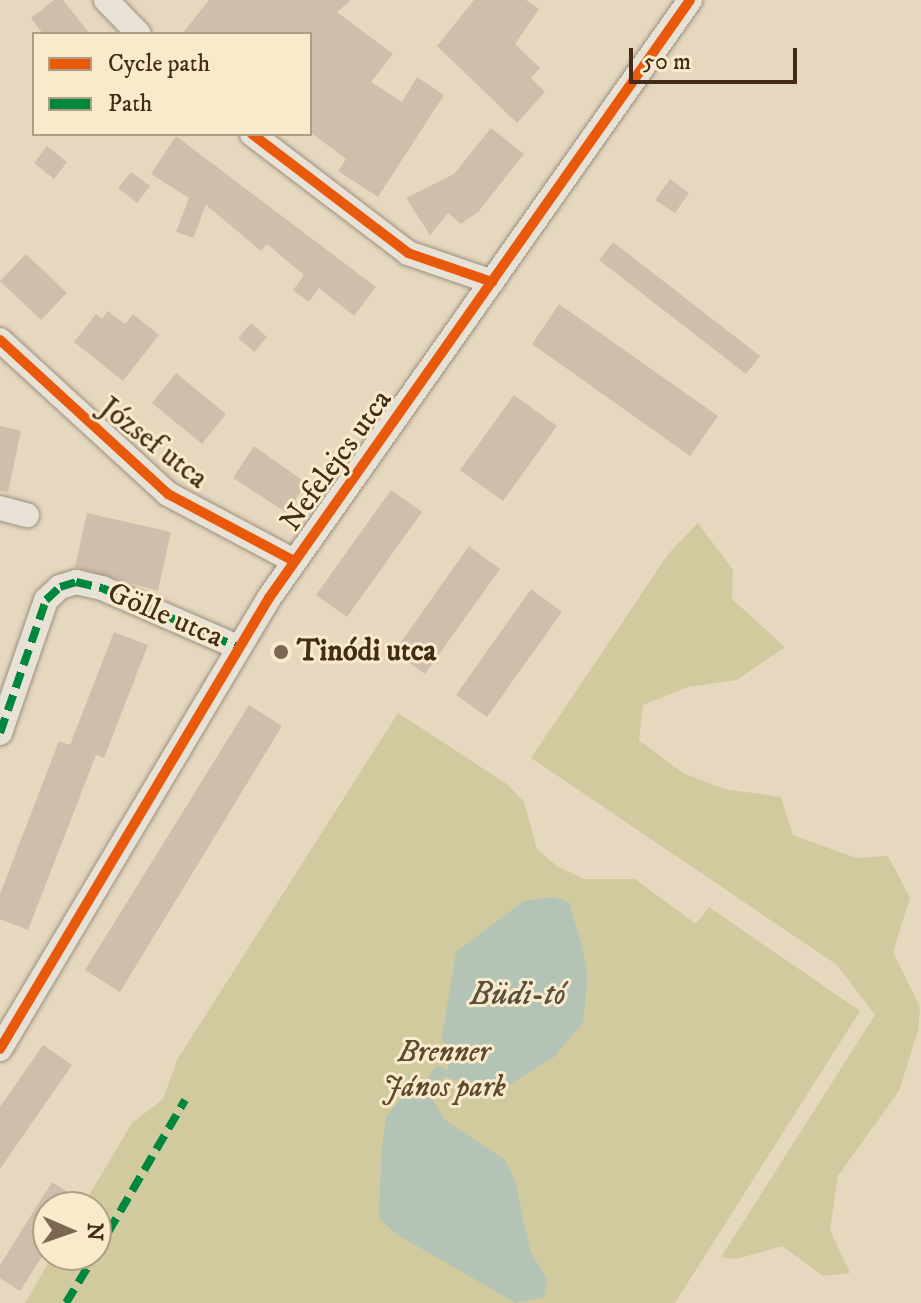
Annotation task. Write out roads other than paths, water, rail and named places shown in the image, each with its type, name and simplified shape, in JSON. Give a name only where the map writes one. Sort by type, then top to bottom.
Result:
[{"type":"street","points":[[106,0],[137,32]]},
{"type":"street","name":"Nefelejcs utca","points":[[0,1049],[9,1018],[294,561],[690,0]]},
{"type":"street","points":[[255,136],[389,241],[427,262],[492,282]]},
{"type":"street","name":"József utca","points":[[0,340],[168,494],[294,561]]},
{"type":"street","points":[[0,508],[27,515]]},
{"type":"street","name":"Gölle utca","points":[[0,733],[46,600],[60,587],[76,582],[102,588],[238,647]]},
{"type":"water","name":"Büdi-tó","points":[[554,897],[569,902],[581,942],[588,975],[583,1022],[554,1057],[504,1088],[475,1088],[445,1076],[429,1094],[445,1120],[505,1160],[515,1180],[530,1250],[547,1280],[544,1297],[516,1303],[396,1234],[379,1218],[381,1154],[386,1117],[409,1088],[408,1074],[422,1087],[436,1066],[449,1070],[442,1036],[456,952],[524,901]]},
{"type":"place","name":"Tinódi utca","points":[[281,652]]},
{"type":"park label","name":"Brenner János park","points":[[444,1070]]}]
